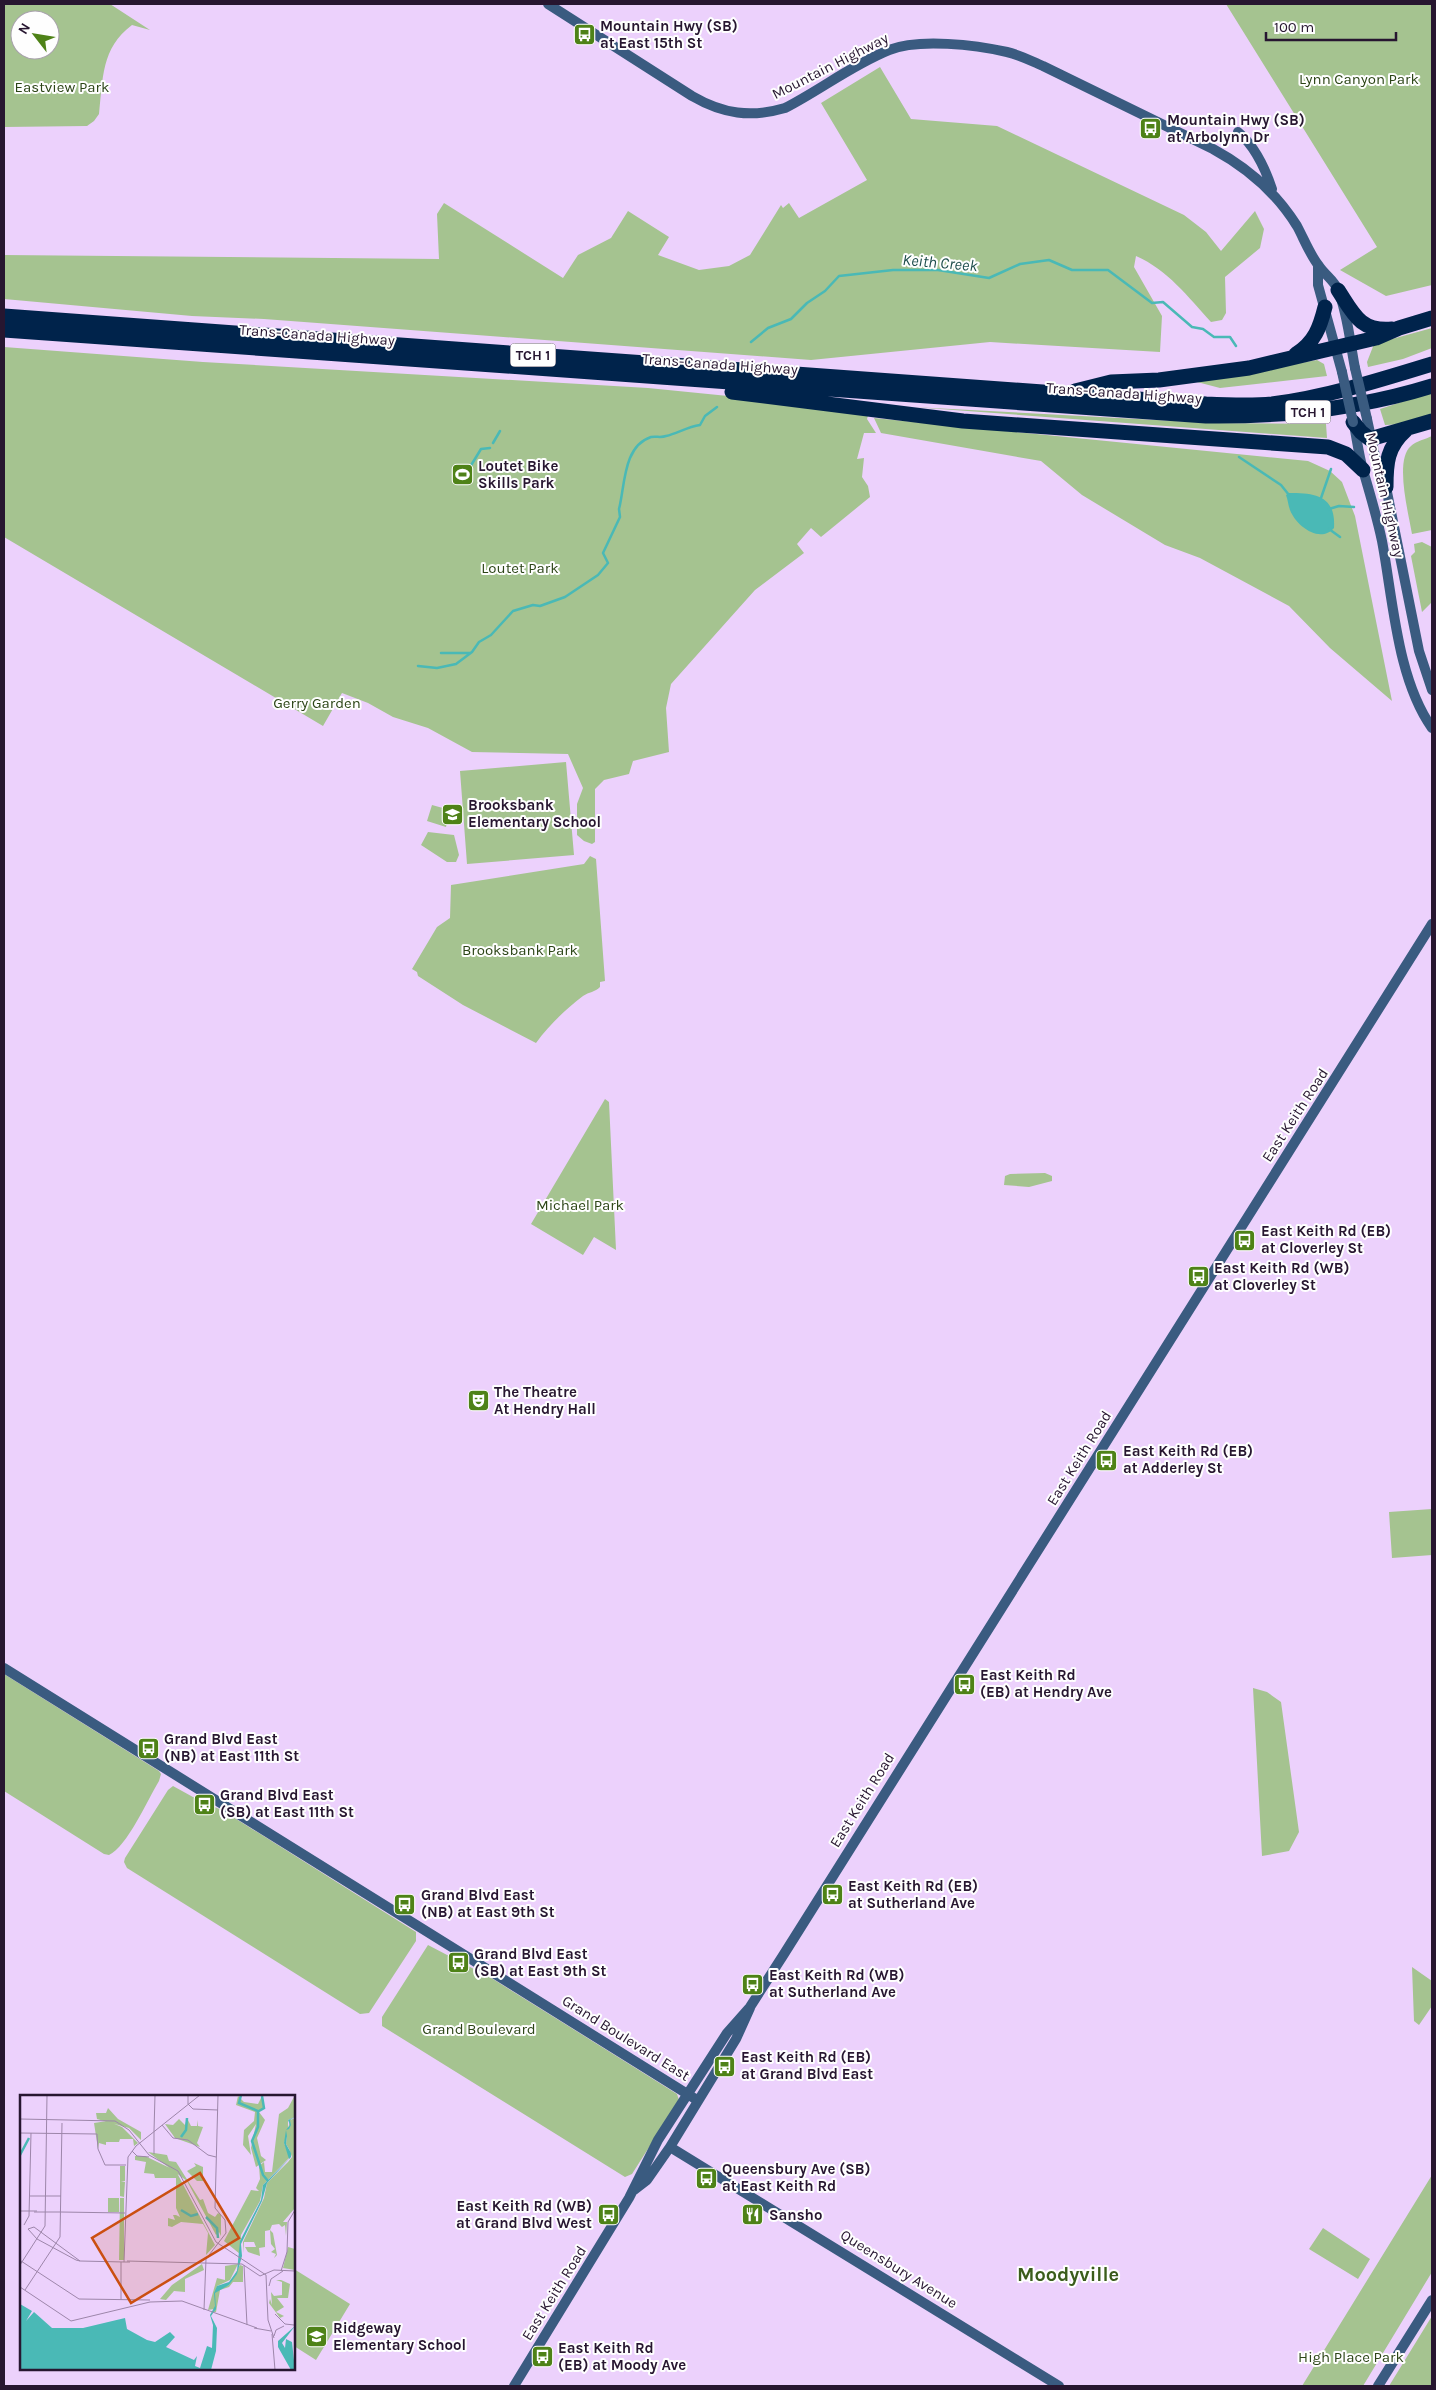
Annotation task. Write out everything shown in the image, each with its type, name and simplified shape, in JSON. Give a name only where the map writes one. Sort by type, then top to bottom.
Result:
[{"type":"highway","points":[[1338,290],[1350,311],[1364,324],[1381,330],[1398,328]]},
{"type":"highway","points":[[1291,358],[1308,346],[1315,336],[1325,307]]},
{"type":"highway","name":"Trans-Canada Highway","points":[[4,316],[1206,404],[1271,404],[1328,393],[1399,374]]},
{"type":"highway","points":[[1063,394],[1111,382],[1158,380],[1249,368],[1376,338],[1398,328],[1432,318]]},
{"type":"highway","name":"Trans-Canada Highway","points":[[4,330],[1130,411],[1239,416],[1297,413],[1340,408],[1372,402],[1432,386]]},
{"type":"highway","points":[[1399,374],[1432,357]]},
{"type":"highway","name":"TCH 1","points":[[1399,374],[1432,364]]},
{"type":"highway","points":[[670,378],[710,389],[963,421],[1328,447],[1346,454],[1363,470]]},
{"type":"highway","points":[[1360,420],[1361,432],[1370,439],[1432,421]]},
{"type":"highway","points":[[1386,487],[1386,465],[1390,450],[1406,430]]},
{"type":"main road","name":"Mountain Highway","points":[[548,4],[692,96],[716,108],[735,113],[770,112],[785,108],[890,49],[925,43],[1009,52],[1064,76],[1213,149],[1249,172],[1274,194],[1295,224],[1318,266],[1331,278],[1338,290],[1350,333],[1343,347],[1342,372],[1360,420]]},
{"type":"main road","points":[[1238,132],[1246,139],[1265,170],[1274,194]]},
{"type":"main road","name":"Mountain Highway","points":[[1318,266],[1318,285],[1325,307],[1343,347],[1356,368],[1363,470],[1372,496],[1404,660],[1414,694],[1432,728]]},
{"type":"main road","name":"Mountain Highway","points":[[1370,439],[1377,465],[1386,487],[1419,651],[1432,690]]},
{"type":"main road","name":"East Keith Road","points":[[634,2190],[647,2180],[670,2147],[736,2039],[750,2007],[1432,924]]},
{"type":"main road","name":"Grand Boulevard East","points":[[4,1668],[697,2100]]},
{"type":"main road","name":"East Keith Road","points":[[514,2386],[634,2190],[649,2157],[673,2117],[727,2032],[750,2007]]},
{"type":"main road","points":[[649,2157],[660,2149],[670,2147],[667,2136],[673,2117]]},
{"type":"main road","name":"Queensbury Avenue","points":[[670,2147],[1059,2386]]},
{"type":"main road","points":[[1378,2386],[1432,2300]]},
{"type":"green space","name":"Eastview Park","points":[[4,4],[110,4],[150,30],[132,25],[114,44],[105,65],[99,114],[87,126],[4,127]]},
{"type":"green space","name":"Lynn Canyon Park","points":[[1226,4],[1432,4],[1432,285],[1386,296],[1340,270],[1377,247]]},
{"type":"green space","points":[[880,67],[911,119],[997,126],[1184,215],[1206,232],[1221,251],[1255,211],[1264,229],[1260,248],[1225,277],[1226,313],[1222,320],[1211,322],[1168,276],[1136,256],[1134,267],[1162,316],[1160,352],[990,342],[811,360],[264,319],[192,316],[4,299],[4,255],[439,259],[437,214],[444,203],[563,278],[578,255],[611,238],[628,211],[669,237],[658,255],[699,270],[729,266],[750,255],[781,205],[783,208],[789,203],[799,218],[867,180],[821,103]]},
{"type":"green space","points":[[1432,328],[1432,348],[1403,359],[1368,367],[1367,362],[1374,344]]},
{"type":"green space","name":"Loutet Park","points":[[4,347],[203,362],[648,388],[748,398],[855,400],[860,408],[870,409],[867,419],[876,433],[864,433],[857,459],[864,458],[862,477],[868,486],[870,497],[821,537],[811,528],[797,544],[804,553],[755,590],[671,684],[666,708],[669,752],[633,761],[629,774],[604,780],[595,789],[595,842],[592,844],[584,841],[577,835],[577,804],[583,788],[568,754],[472,752],[428,728],[393,717],[368,703],[342,693],[323,726],[4,537]]},
{"type":"green space","points":[[1317,360],[1324,364],[1327,376],[1220,388],[1197,382]]},
{"type":"green space","points":[[1432,392],[1432,414],[1405,424],[1385,425],[1380,409]]},
{"type":"green space","points":[[913,407],[1212,423],[1326,424],[1327,438]]},
{"type":"green space","points":[[874,418],[1308,461],[1330,471],[1342,482],[1355,516],[1392,701],[1330,648],[1289,606],[1200,558],[1165,545],[1082,495],[1041,461],[881,433]]},
{"type":"green space","points":[[1432,436],[1432,530],[1412,534],[1403,475],[1406,453],[1418,441]]},
{"type":"green space","points":[[1422,542],[1432,547],[1431,603],[1422,612],[1411,556],[1415,552],[1414,544]]},
{"type":"green space","points":[[566,762],[574,855],[467,864],[460,771]]},
{"type":"green space","points":[[432,805],[450,810],[446,827],[427,821]]},
{"type":"green space","points":[[428,832],[454,835],[459,855],[456,862],[447,862],[421,845]]},
{"type":"green space","name":"Brooksbank Park","points":[[590,856],[596,859],[605,981],[600,982],[598,989],[583,996],[564,1012],[536,1043],[463,1005],[418,976],[417,972],[412,969],[437,927],[450,918],[451,885],[584,864]]},
{"type":"green space","name":"Michael Park","points":[[605,1099],[609,1102],[616,1250],[594,1237],[583,1255],[531,1224]]},
{"type":"green space","points":[[1045,1173],[1052,1176],[1052,1181],[1029,1187],[1004,1185],[1005,1176],[1010,1174]]},
{"type":"green space","points":[[1432,1509],[1432,1555],[1392,1558],[1389,1512]]},
{"type":"green space","points":[[4,1674],[161,1774],[130,1833],[123,1843],[109,1855],[104,1854],[4,1791]]},
{"type":"green space","points":[[1253,1688],[1267,1692],[1281,1702],[1299,1832],[1289,1851],[1262,1856]]},
{"type":"green space","points":[[173,1786],[202,1802],[222,1810],[416,1932],[416,1941],[369,2013],[360,2014],[127,1868],[124,1862],[125,1858],[168,1790]]},
{"type":"green space","name":"Grand Boulevard","points":[[428,1945],[493,1979],[677,2094],[679,2100],[632,2174],[625,2177],[382,2026],[382,2017]]},
{"type":"green space","points":[[1412,1967],[1432,1981],[1432,2006],[1419,2025],[1414,2021]]},
{"type":"green space","name":"High Place Park","points":[[1432,2175],[1432,2272],[1363,2386],[1302,2386]]},
{"type":"green space","points":[[1323,2228],[1370,2259],[1358,2279],[1309,2249]]},
{"type":"green space","points":[[295,2270],[350,2304],[316,2360],[295,2347]]},
{"type":"green space","points":[[1432,2316],[1432,2386],[1389,2386]]},
{"type":"shaded area","points":[[1289,493],[1308,494],[1322,498],[1332,509],[1334,528],[1322,534],[1316,534],[1303,527],[1297,522],[1290,510],[1286,495]]},
{"type":"waterway","name":"Keith Creek","points":[[751,342],[768,328],[791,319],[807,303],[825,291],[839,276],[893,270],[938,270],[989,278],[1020,264],[1049,260],[1072,270],[1108,270],[1152,303],[1163,302],[1192,327],[1203,329],[1214,337],[1230,337],[1236,346]]},
{"type":"waterway","name":"Keith Creek","points":[[418,666],[437,668],[456,664],[472,652],[479,642],[491,635],[513,611],[533,605],[540,606],[565,597],[598,575],[608,563],[603,553],[620,517],[619,509],[624,478],[635,449],[651,437],[664,437],[700,425],[705,416],[717,407]]},
{"type":"waterway","points":[[493,443],[500,431]]},
{"type":"waterway","points":[[470,467],[481,449],[490,448]]},
{"type":"waterway","points":[[1239,457],[1281,485],[1289,495]]},
{"type":"waterway","points":[[1321,498],[1331,469]]},
{"type":"waterway","points":[[1329,509],[1339,506],[1354,507]]},
{"type":"waterway","points":[[1329,529],[1340,537]]},
{"type":"waterway","points":[[441,653],[470,653]]},
{"type":"place","name":"Mountain Hwy (SB) at East 15th St","points":[[584,35]]},
{"type":"place","name":"Mountain Hwy (SB) at Arbolynn Dr","points":[[1151,129]]},
{"type":"place","name":"Loutet Bike Skills Park","points":[[462,475]]},
{"type":"place","name":"Brooksbank Elementary School","points":[[452,814]]},
{"type":"place","name":"East Keith Rd (EB) at Cloverley St","points":[[1245,1240]]},
{"type":"place","name":"East Keith Rd (WB) at Cloverley St","points":[[1198,1277]]},
{"type":"place","name":"The Theatre At Hendry Hall","points":[[478,1401]]},
{"type":"place","name":"East Keith Rd (EB) at Adderley St","points":[[1107,1460]]},
{"type":"place","name":"East Keith Rd (EB) at Hendry Ave","points":[[964,1684]]},
{"type":"place","name":"Grand Blvd East (NB) at East 11th St","points":[[148,1748]]},
{"type":"place","name":"Grand Blvd East (SB) at East 11th St","points":[[204,1804]]},
{"type":"place","name":"East Keith Rd (EB) at Sutherland Ave","points":[[832,1895]]},
{"type":"place","name":"Grand Blvd East (NB) at East 9th St","points":[[405,1904]]},
{"type":"place","name":"Grand Blvd East (SB) at East 9th St","points":[[458,1963]]},
{"type":"place","name":"East Keith Rd (WB) at Sutherland Ave","points":[[753,1984]]},
{"type":"place","name":"East Keith Rd (EB) at Grand Blvd East","points":[[725,2066]]},
{"type":"place","name":"Queensbury Ave (SB) at East Keith Rd","points":[[706,2178]]},
{"type":"place","name":"East Keith Rd (WB) at Grand Blvd West","points":[[608,2215]]},
{"type":"place","name":"Sansho","points":[[753,2215]]},
{"type":"place","name":"Ridgeway Elementary School","points":[[317,2337]]},
{"type":"place","name":"East Keith Rd (EB) at Moody Ave","points":[[542,2357]]},
{"type":"district","name":"Moodyville","points":[[1068,2274]]},
{"type":"park label","name":"Gerry Garden","points":[[317,703]]}]
